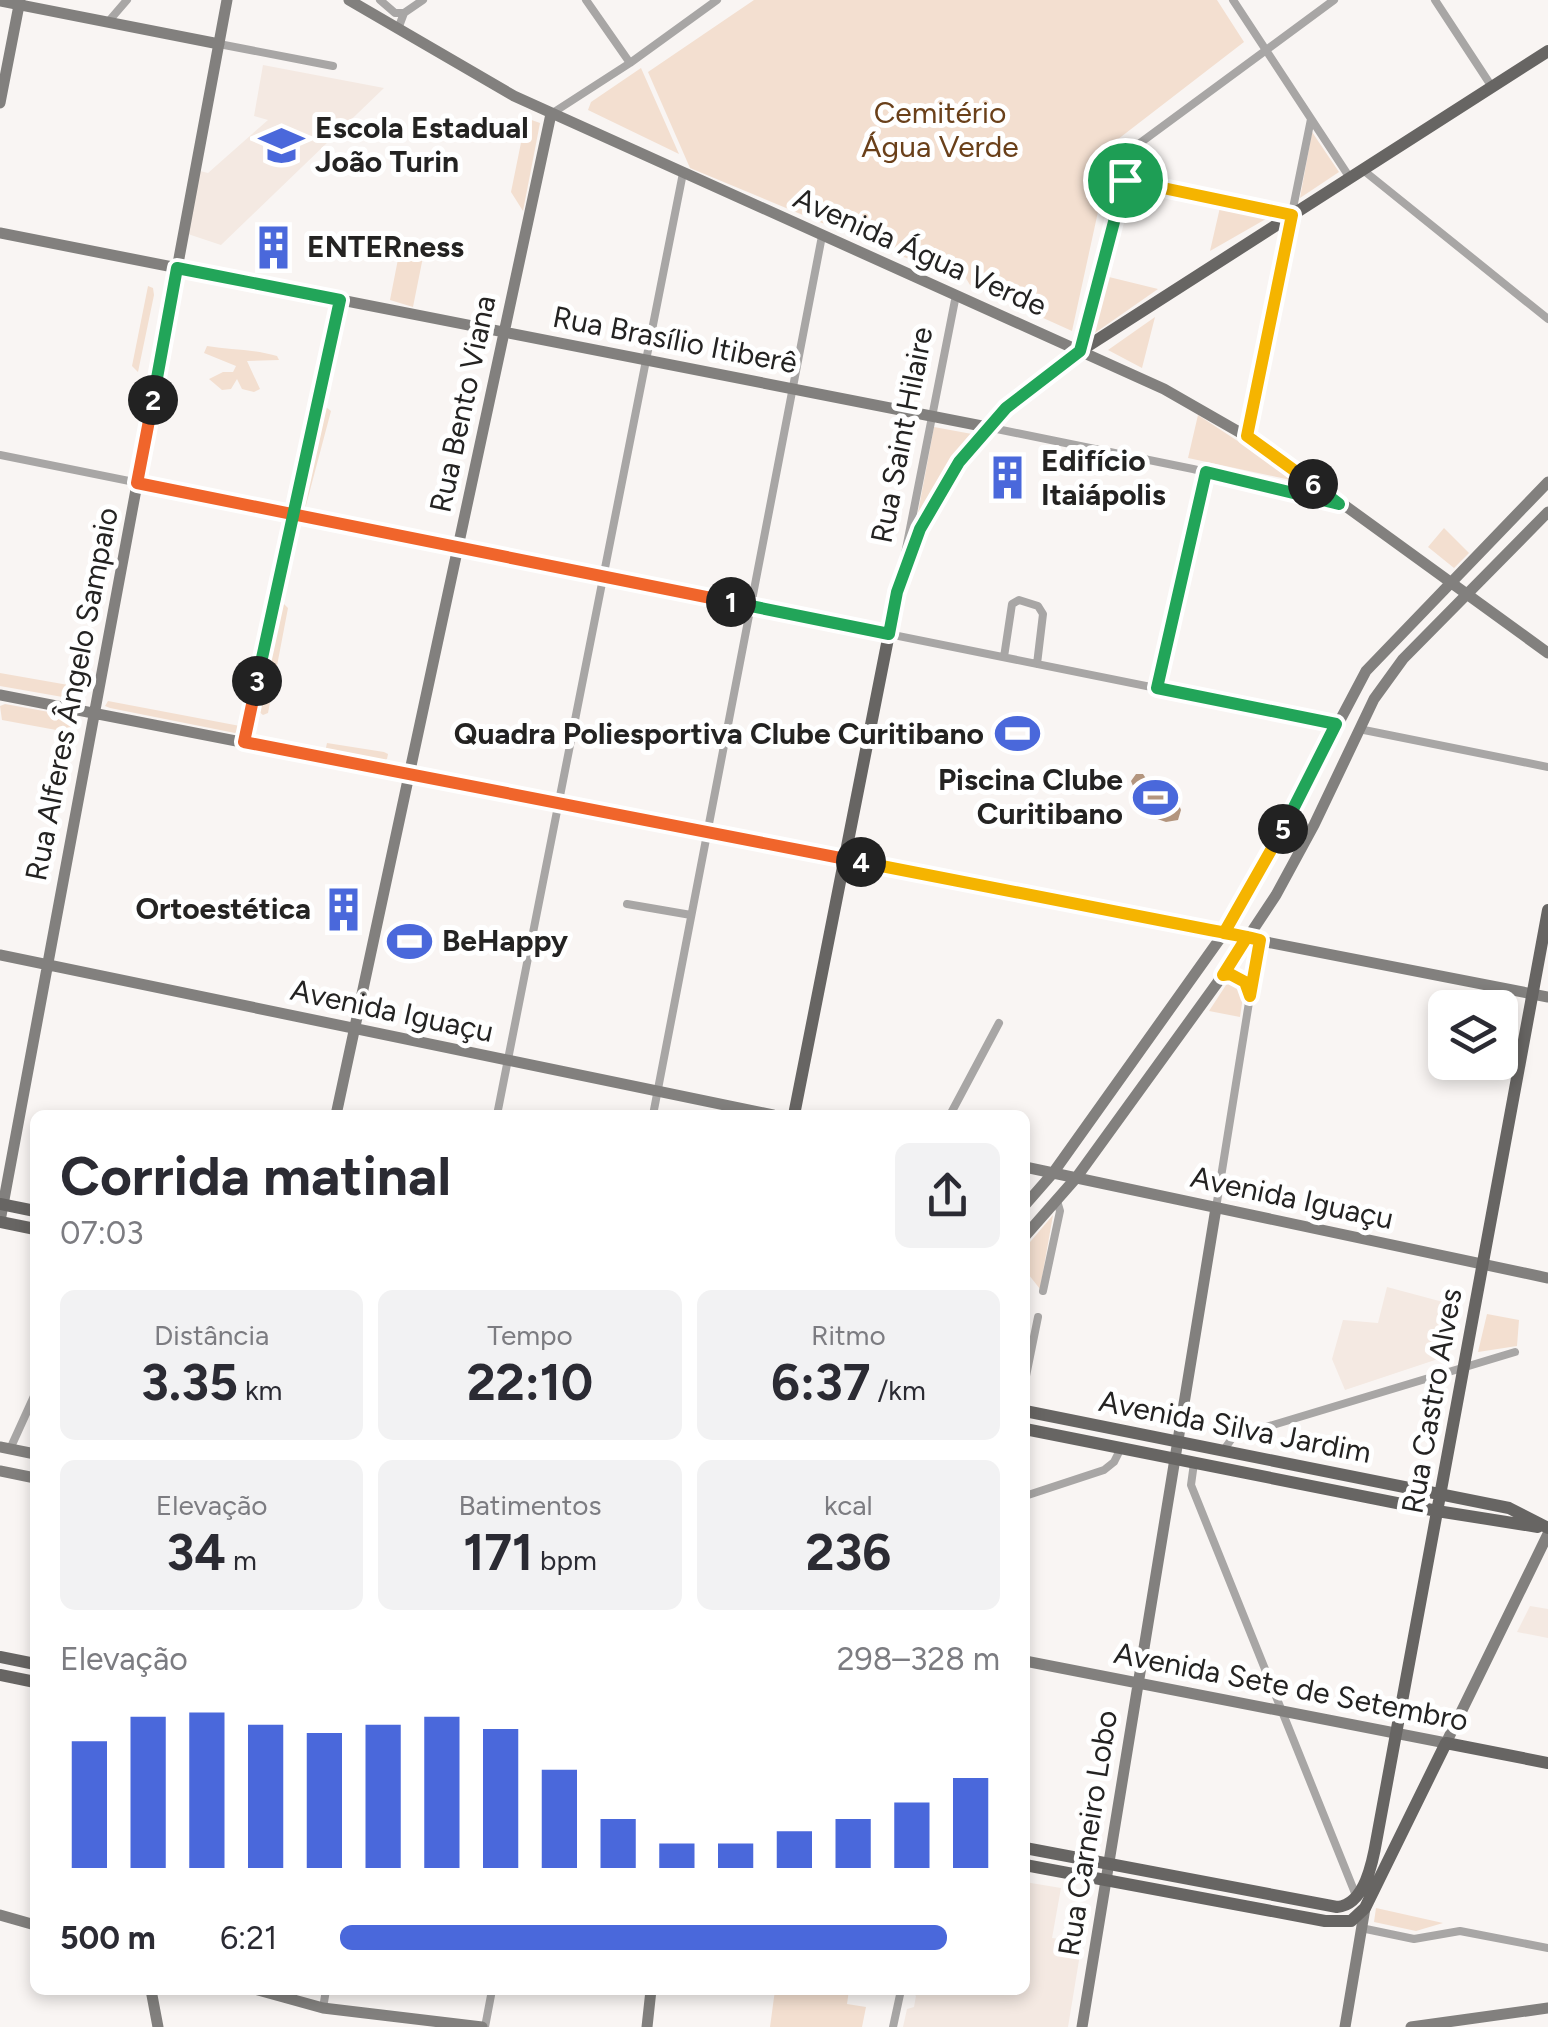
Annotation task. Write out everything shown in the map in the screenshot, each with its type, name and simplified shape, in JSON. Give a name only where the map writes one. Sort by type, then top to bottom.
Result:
[{"type":"main road","name":"Rua Alferes Ângelo Sampaio","points":[[0,1222],[227,0]]},
{"type":"main road","name":"Avenida Água Verde","points":[[349,0],[500,89],[551,114],[1164,388],[1247,436],[1548,654]]},
{"type":"main road","points":[[0,1],[219,44]]},
{"type":"main road","points":[[0,103],[20,2]]},
{"type":"main road","points":[[897,592],[932,505],[959,462],[1022,394],[1080,351],[1548,51]]},
{"type":"main road","name":"Rua Bento Viana","points":[[337,1110],[551,114]]},
{"type":"main road","name":"Rua Brasílio Itiberê","points":[[0,233],[988,427]]},
{"type":"main road","points":[[1030,1200],[1224,933],[1265,864],[1366,671],[1548,482]]},
{"type":"main road","points":[[1030,1231],[1076,1178],[1253,938],[1392,671],[1548,512]]},
{"type":"main road","name":"Rua Saint Hilaire","points":[[795,1110],[897,592]]},
{"type":"main road","points":[[0,694],[1548,996]]},
{"type":"main road","name":"Rua Castro Alves","points":[[1361,1903],[1375,1847],[1548,910]]},
{"type":"main road","name":"Avenida Iguaçu","points":[[0,955],[749,1110]]},
{"type":"main road","name":"Avenida Iguaçu","points":[[1030,1168],[1548,1278]]},
{"type":"main road","points":[[1030,1174],[1035,1180],[1030,1200]]},
{"type":"main road","points":[[2,1204],[30,1210]]},
{"type":"main road","name":"Rua Carneiro Lobo","points":[[1082,2027],[1216,1208]]},
{"type":"main road","points":[[0,1222],[30,1228]]},
{"type":"main road","name":"Avenida Silva Jardim","points":[[1030,1412],[1508,1508],[1548,1530]]},
{"type":"main road","name":"Avenida Silva Jardim","points":[[1030,1430],[1548,1530]]},
{"type":"main road","points":[[5,1448],[30,1453]]},
{"type":"main road","points":[[0,1471],[30,1477]]},
{"type":"main road","points":[[1030,1866],[1325,1921],[1351,1921],[1446,1743],[1548,1530]]},
{"type":"main road","points":[[0,1657],[30,1663]]},
{"type":"main road","name":"Avenida Sete de Setembro","points":[[1030,1663],[1548,1763]]},
{"type":"main road","points":[[0,1676],[30,1681]]},
{"type":"main road","points":[[1032,1849],[1337,1907],[1361,1903]]},
{"type":"main road","points":[[1032,1849],[1062,1872]]},
{"type":"main road","points":[[1345,2027],[1361,1903]]},
{"type":"main road","points":[[0,1915],[30,1924]]},
{"type":"main road","points":[[152,1995],[158,2027]]},
{"type":"main road","points":[[276,1995],[323,2008],[483,2027]]},
{"type":"main road","points":[[647,2027],[650,1995]]},
{"type":"main road","points":[[1411,2027],[1548,2008]]},
{"type":"street","points":[[108,22],[127,0]]},
{"type":"street","points":[[380,0],[396,13],[404,13],[423,0]]},
{"type":"street","points":[[586,0],[630,62]]},
{"type":"street","points":[[551,114],[717,0]]},
{"type":"street","points":[[1233,0],[1350,178]]},
{"type":"street","points":[[1080,351],[1137,148],[1145,138],[1334,0]]},
{"type":"street","points":[[1435,0],[1492,87]]},
{"type":"street","points":[[398,30],[404,13]]},
{"type":"street","points":[[219,44],[333,66]]},
{"type":"street","points":[[1247,436],[1311,119]]},
{"type":"street","points":[[1363,170],[1548,320]]},
{"type":"street","points":[[498,1110],[684,173]]},
{"type":"street","points":[[1125,180],[1292,215]]},
{"type":"street","points":[[653,1110],[822,236]]},
{"type":"street","name":"Rua Saint Hilaire","points":[[897,592],[956,295]]},
{"type":"street","points":[[244,742],[340,300]]},
{"type":"street","name":"Rua Brasílio Itiberê","points":[[988,427],[1339,504]]},
{"type":"street","points":[[0,455],[1336,724]]},
{"type":"street","points":[[1157,688],[1206,472]]},
{"type":"street","points":[[1004,657],[1012,604],[1019,600],[1042,609],[1037,664]]},
{"type":"street","points":[[1359,729],[1548,767]]},
{"type":"street","points":[[627,904],[691,915]]},
{"type":"street","name":"Rua Carneiro Lobo","points":[[1216,1208],[1250,996],[1253,938]]},
{"type":"street","points":[[1223,975],[1230,974],[1245,982],[1250,996]]},
{"type":"street","points":[[953,1110],[998,1023]]},
{"type":"street","points":[[1044,1291],[1060,1211],[1057,1201]]},
{"type":"street","points":[[1030,1356],[1038,1317]]},
{"type":"street","points":[[1223,1451],[1233,1436],[1515,1352]]},
{"type":"street","points":[[5,1448],[30,1403]]},
{"type":"street","points":[[1030,1494],[1104,1470],[1114,1462],[1121,1448]]},
{"type":"street","points":[[1194,1463],[1190,1485],[1361,1903]]},
{"type":"street","points":[[1172,1474],[1190,1485]]},
{"type":"street","points":[[1325,1921],[1414,1939],[1460,1931],[1548,1948]]},
{"type":"street","points":[[323,2008],[325,1995]]},
{"type":"street","points":[[483,2027],[491,1995]]},
{"type":"street","points":[[894,2027],[900,1995]]},
{"type":"shaded area","name":"Escola Estadual João Turin","points":[[263,65],[384,88],[221,245],[188,234],[200,171],[208,173],[268,120],[254,116]]},
{"type":"shaded area","name":"Piscina Clube Curitibano","points":[[1136,774],[1143,774],[1151,786],[1173,797],[1181,810],[1178,820],[1166,822],[1137,812],[1137,796],[1131,781]]},
{"type":"shaded area","points":[[1387,1287],[1458,1306],[1447,1356],[1345,1390],[1332,1359],[1343,1320],[1378,1323]]},
{"type":"shaded area","points":[[1530,1606],[1548,1609],[1548,1638],[1517,1632]]},
{"type":"shaded area","points":[[1030,1883],[1061,1888],[1052,1938],[1082,1942],[1068,2027],[903,2027],[907,2009],[914,2007],[916,1996],[1030,1995]]},
{"type":"green space","name":"Cemitério Água Verde","points":[[754,0],[1217,0],[1244,42],[1113,143],[1072,331],[970,285],[955,269],[940,272],[690,168],[648,72]]},
{"type":"green space","points":[[641,68],[679,154],[588,110],[591,102]]},
{"type":"green space","points":[[526,118],[540,123],[523,211],[511,192]]},
{"type":"green space","points":[[1312,132],[1339,172],[1300,198]]},
{"type":"green space","points":[[1221,203],[1278,212],[1210,251]]},
{"type":"green space","points":[[402,249],[424,252],[413,307],[390,300],[399,254]]},
{"type":"green space","points":[[1109,277],[1158,289],[1092,335]]},
{"type":"green space","points":[[148,286],[153,288],[154,295],[138,372],[132,366]]},
{"type":"green space","points":[[1155,317],[1142,368],[1108,350]]},
{"type":"green space","points":[[207,346],[268,354],[279,360],[247,361],[260,389],[242,389],[237,379],[231,389],[222,390],[209,379],[233,372],[236,366],[204,353]]},
{"type":"green space","points":[[326,407],[331,411],[305,509],[301,506]]},
{"type":"green space","points":[[1198,415],[1300,482],[1188,458]]},
{"type":"green space","points":[[934,427],[972,434],[940,476],[916,523]]},
{"type":"green space","points":[[1444,528],[1469,553],[1454,568],[1428,547]]},
{"type":"green space","points":[[282,602],[288,608],[268,713],[263,715],[258,711]]},
{"type":"green space","points":[[0,673],[74,686],[77,694],[74,699],[0,686]]},
{"type":"green space","points":[[108,701],[241,729],[235,733],[110,708],[105,706]]},
{"type":"green space","points":[[0,706],[71,716],[74,724],[67,732],[2,720]]},
{"type":"green space","points":[[327,743],[384,752],[387,759],[382,763],[325,752]]},
{"type":"green space","points":[[1228,982],[1244,990],[1240,1017],[1209,1011]]},
{"type":"green space","points":[[1053,1215],[1040,1289],[1030,1276],[1030,1242]]},
{"type":"green space","points":[[1487,1314],[1519,1320],[1517,1346],[1478,1352]]},
{"type":"green space","points":[[1376,1908],[1443,1923],[1416,1931],[1374,1922]]},
{"type":"green space","points":[[774,1995],[848,1995],[847,2004],[866,2007],[862,2027],[770,2027]]},
{"type":"place","name":"Escola Estadual João Turin","points":[[282,145]]},
{"type":"place","name":"ENTERness","points":[[274,247]]},
{"type":"place","name":"Edifício Itaiápolis","points":[[1008,478]]},
{"type":"place","name":"Quadra Poliesportiva Clube Curitibano","points":[[1017,734]]},
{"type":"place","name":"Piscina Clube Curitibano","points":[[1156,797]]},
{"type":"place","name":"Ortoestética","points":[[344,909]]},
{"type":"place","name":"BeHappy","points":[[409,941]]},
{"type":"route","points":[[1125,180],[1080,351],[1006,408],[945,482],[910,556],[897,592],[889,634],[294,514],[137,483],[177,268],[340,300],[337,317],[294,514],[290,528],[244,742],[734,837],[1224,933],[1247,937],[1260,940],[1250,996],[1245,982],[1230,974],[1223,975],[1247,937],[1236,935],[1224,933],[1265,864],[1336,724],[1157,688],[1206,472],[1339,504],[1247,436],[1292,215],[1125,180]]}]
